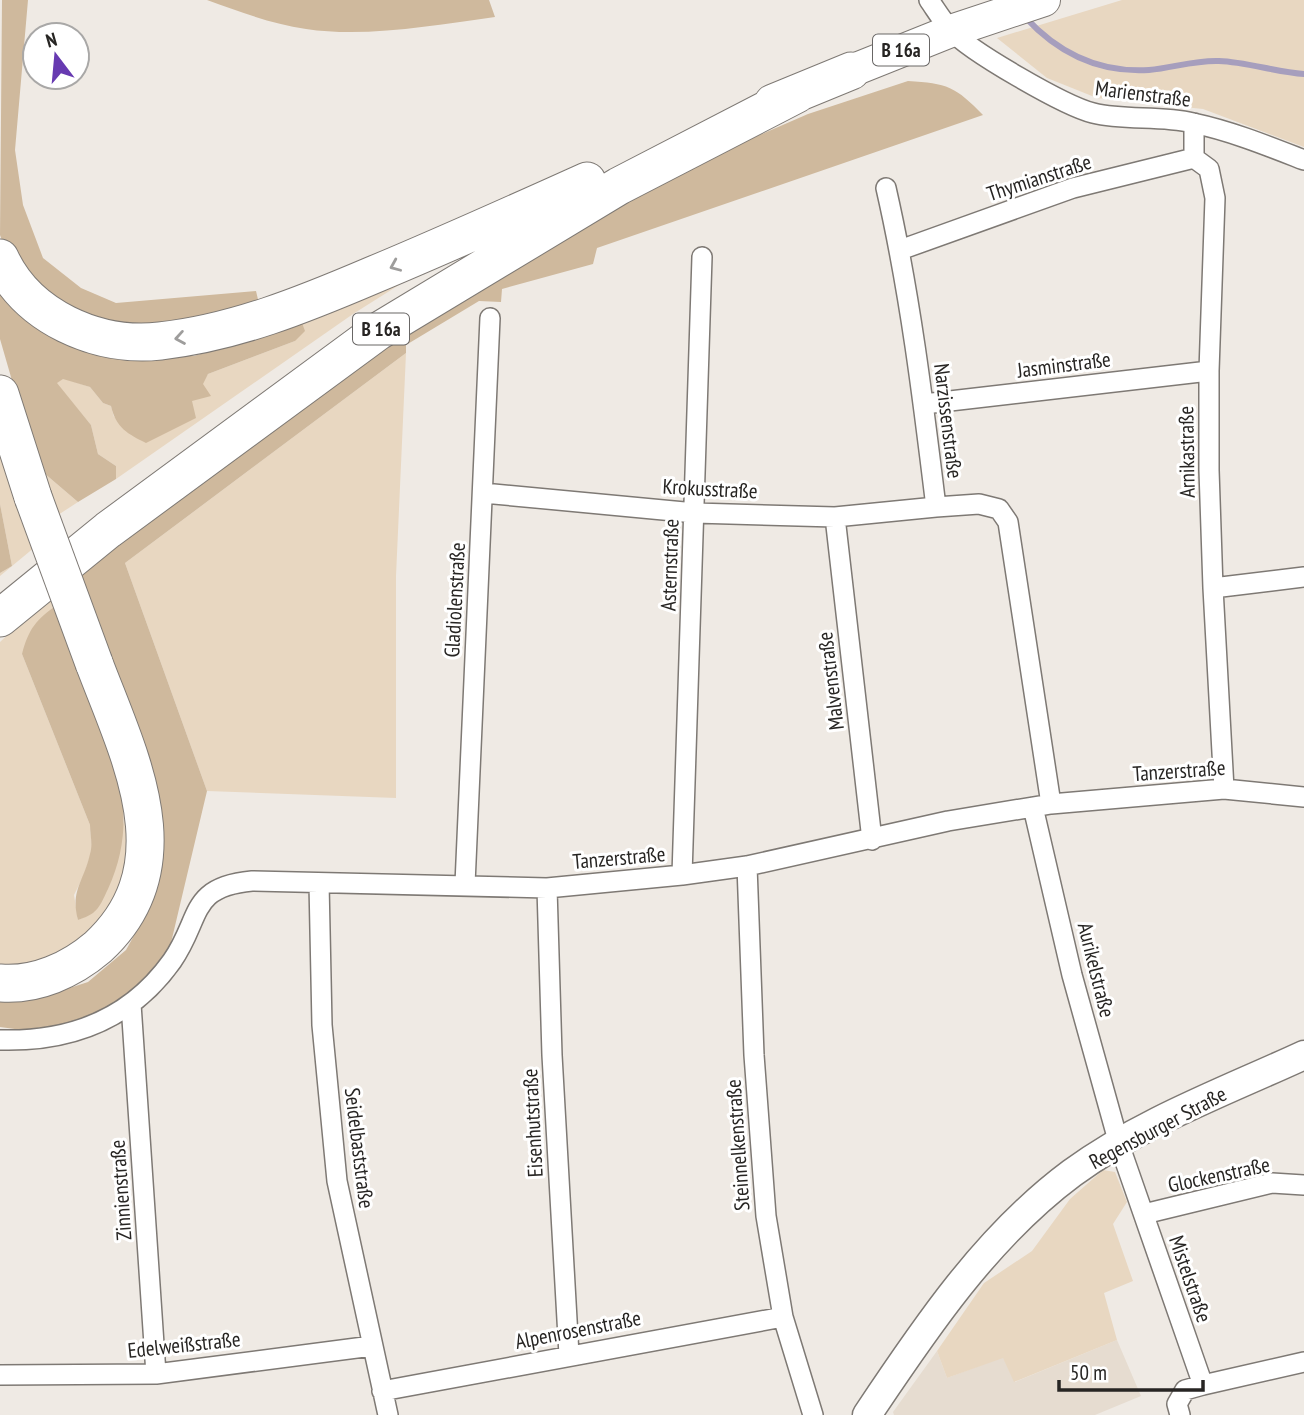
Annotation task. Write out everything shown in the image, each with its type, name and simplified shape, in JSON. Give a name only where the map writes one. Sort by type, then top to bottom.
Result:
[{"type":"highway","name":"B 16a","points":[[0,591],[266,384],[362,319],[472,251],[615,169],[705,129],[851,71]]},
{"type":"highway","name":"B 16a","points":[[0,618],[108,530],[377,332],[619,186],[797,94]]},
{"type":"highway","points":[[0,258],[35,304],[67,327],[105,338],[157,341],[203,334],[294,308],[452,242],[615,169]]},
{"type":"highway","points":[[0,394],[33,497],[132,766],[145,828],[145,865],[136,895],[107,939],[73,965],[33,981],[0,983]]},
{"type":"main road","name":"B 16a","points":[[851,71],[951,31],[1044,0]]},
{"type":"street","name":"Marienstraße","points":[[929,0],[951,31],[972,48],[1064,101],[1092,113],[1194,123],[1258,142],[1304,160]]},
{"type":"street","points":[[1194,123],[1194,158]]},
{"type":"street","name":"Thymianstraße","points":[[900,250],[1073,188],[1194,158]]},
{"type":"street","name":"Arnikastraße","points":[[1194,158],[1209,169],[1216,198],[1209,371],[1213,588],[1224,789]]},
{"type":"street","name":"Narzissenstraße","points":[[886,188],[900,250],[924,404],[936,507],[979,504],[999,509],[1008,522],[1042,805]]},
{"type":"street","name":"Asternstraße","points":[[682,875],[702,257]]},
{"type":"street","name":"Gladiolenstraße","points":[[465,884],[490,318]]},
{"type":"street","name":"Jasminstraße","points":[[924,404],[1209,371]]},
{"type":"street","name":"Krokusstraße","points":[[483,493],[695,513],[835,517],[936,507]]},
{"type":"street","name":"Malvenstraße","points":[[835,517],[872,839]]},
{"type":"street","points":[[1213,588],[1304,577]]},
{"type":"street","name":"Tanzerstraße","points":[[0,1040],[57,1036],[102,1023],[131,1004],[154,983],[172,961],[200,905],[213,890],[230,883],[465,884],[547,888],[747,866],[948,821],[1042,805],[1224,789],[1304,797]]},
{"type":"street","name":"Aurikelstraße","points":[[1042,805],[1072,975],[1119,1144]]},
{"type":"street","name":"Steinnelkenstraße","points":[[747,866],[754,1055],[766,1216],[783,1317],[813,1415]]},
{"type":"street","name":"Seidelbaststraße","points":[[319,883],[322,1025],[337,1181],[388,1415]]},
{"type":"street","name":"Eisenhutstraße","points":[[547,888],[552,1055],[569,1355]]},
{"type":"street","name":"Zinnienstraße","points":[[131,1004],[156,1374]]},
{"type":"street","name":"Regensburger Straße","points":[[867,1415],[903,1361],[976,1265],[1015,1222],[1072,1173],[1161,1121],[1304,1055]]},
{"type":"street","name":"Mistelstraße","points":[[1119,1144],[1203,1385]]},
{"type":"street","name":"Glockenstraße","points":[[1144,1214],[1272,1183],[1304,1185]]},
{"type":"street","name":"Alpenrosenstraße","points":[[382,1391],[783,1317]]},
{"type":"street","name":"Edelweißstraße","points":[[0,1375],[156,1374],[372,1346]]},
{"type":"street","points":[[1180,1415],[1177,1404],[1185,1390],[1304,1362]]},
{"type":"shaded area","points":[[2,0],[28,0],[26,21],[21,21],[21,81],[15,150],[23,205],[43,258],[81,288],[116,303],[256,291],[260,308],[196,323],[91,324],[12,268],[0,235]]},
{"type":"shaded area","points":[[207,0],[489,0],[495,17],[400,29],[329,31],[281,24]]},
{"type":"shaded area","points":[[1122,0],[1304,0],[1304,147],[1203,109],[1097,98],[1047,78],[997,38]]},
{"type":"shaded area","points":[[908,81],[950,88],[983,115],[597,248],[593,264],[502,289],[501,302],[479,301],[406,345],[406,353],[125,563],[207,791],[170,947],[127,1000],[75,1023],[22,1030],[0,1027],[0,1001],[39,998],[88,982],[126,950],[146,914],[162,863],[162,817],[149,770],[79,573],[395,337],[681,169],[808,114]]},
{"type":"shaded area","points":[[456,249],[353,314],[116,479],[116,466],[98,454],[91,425],[56,383],[63,378],[90,387],[103,403],[111,406],[114,417],[191,401],[208,374],[295,341],[301,323],[238,344],[191,355],[147,355],[128,349]]},
{"type":"shaded area","points":[[0,293],[44,328],[140,355],[194,356],[302,323],[305,331],[295,341],[208,374],[203,384],[211,396],[192,401],[196,418],[146,443],[124,429],[116,420],[111,406],[103,403],[90,387],[63,379],[57,383],[91,425],[98,454],[116,466],[116,479],[78,502],[37,467],[0,339]]},
{"type":"shaded area","points":[[406,353],[396,576],[396,798],[207,791],[125,563]]},
{"type":"shaded area","points":[[0,445],[35,547],[0,576],[0,573],[12,566],[0,504]]},
{"type":"shaded area","points":[[37,467],[78,502],[58,515]]},
{"type":"shaded area","points":[[0,504],[12,566],[0,573]]},
{"type":"shaded area","points":[[52,593],[57,605],[22,654],[90,825],[92,850],[74,895],[78,920],[95,911],[125,818],[131,820],[129,873],[104,919],[56,958],[0,969],[0,642]]},
{"type":"shaded area","points":[[57,605],[122,791],[123,804],[122,841],[113,877],[98,908],[78,920],[77,893],[91,851],[90,825],[22,654],[34,625]]},
{"type":"shaded area","points":[[1103,1170],[1115,1172],[1127,1202],[1113,1224],[1133,1281],[1104,1293],[1117,1340],[1014,1382],[1003,1358],[947,1378],[937,1351],[984,1283],[1032,1251],[1070,1199]]},
{"type":"shaded area","points":[[1117,1340],[1141,1396],[1095,1415],[894,1415],[893,1412],[937,1351],[947,1378],[1003,1357],[1015,1382]]},
{"type":"waterway","points":[[1025,17],[1051,41],[1066,50],[1081,58],[1114,68],[1149,70],[1219,61],[1304,74]]}]
